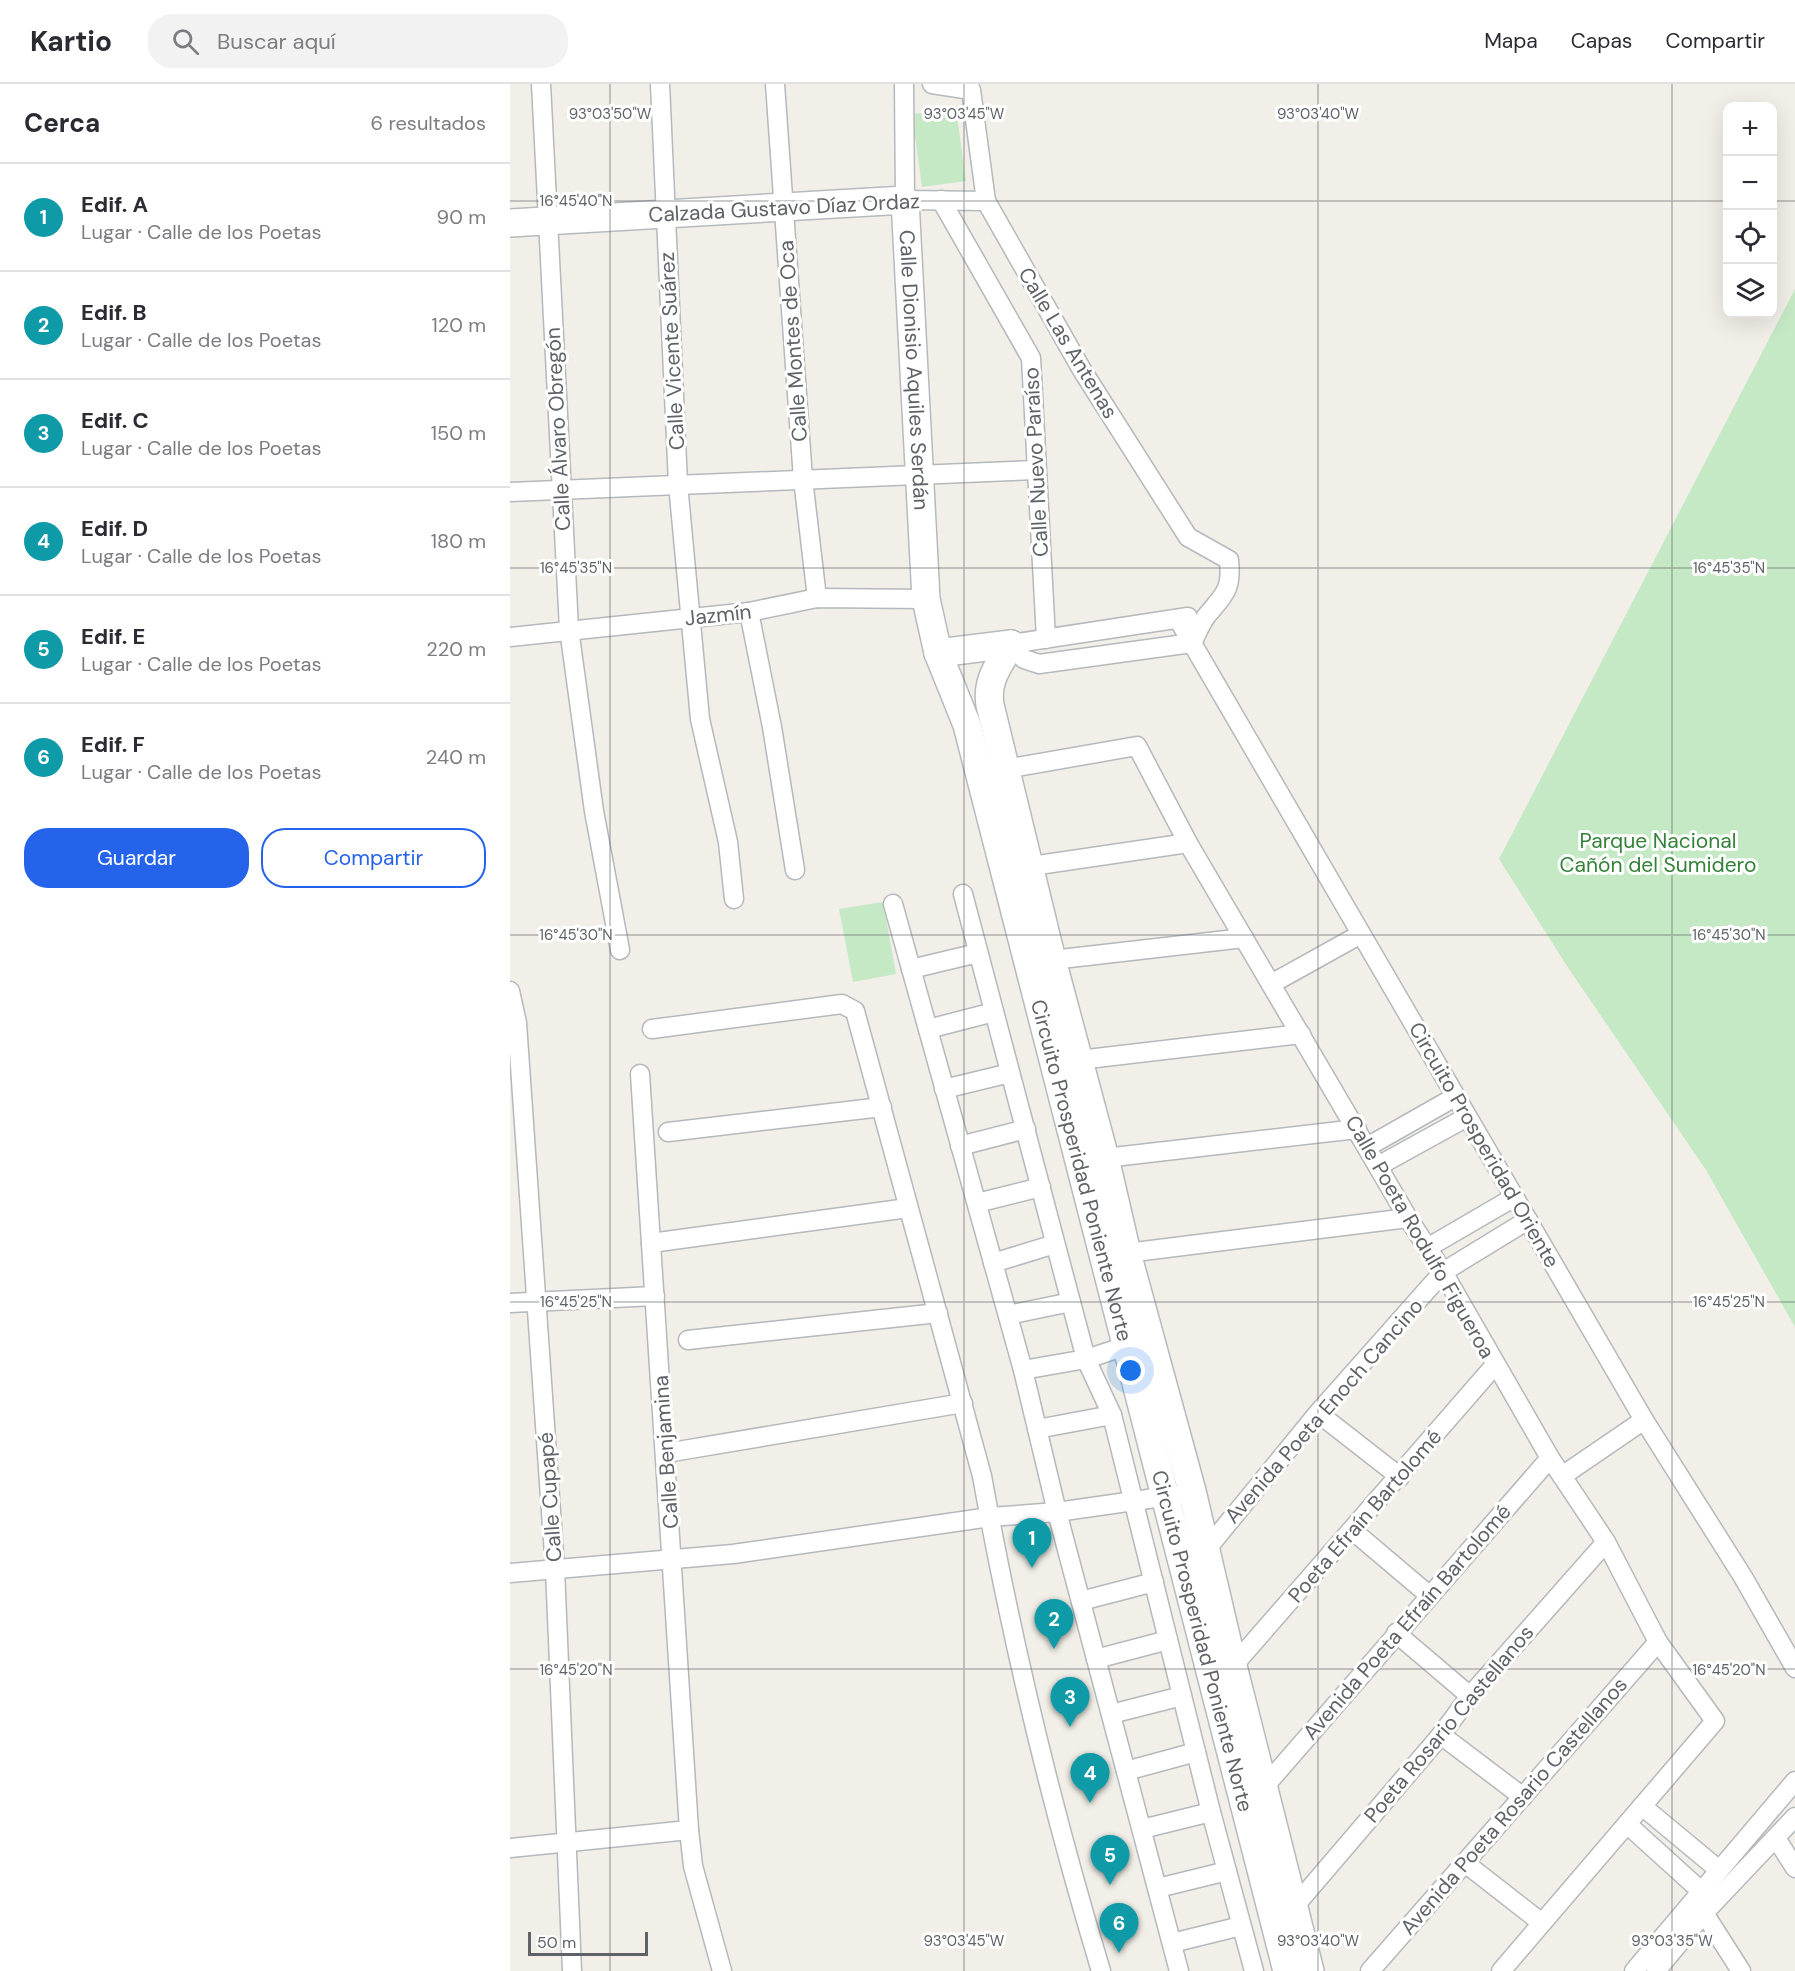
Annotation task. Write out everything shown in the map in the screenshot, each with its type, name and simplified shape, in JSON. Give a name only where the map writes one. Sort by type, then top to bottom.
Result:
[{"type":"street","name":"Calle Álvaro Obregón","points":[[541,84],[569,629],[591,789],[620,950]]},
{"type":"street","name":"Calle Vicente Suárez","points":[[660,84],[678,484],[700,719],[728,842],[734,899]]},
{"type":"street","name":"Calle Montes de Oca","points":[[776,84],[803,479],[817,598]]},
{"type":"street","name":"Calle Dionisio Aquiles Serdán","points":[[904,84],[905,200],[926,599],[938,653]]},
{"type":"street","name":"Calle Las Antenas","points":[[932,84],[971,90],[986,201],[1082,370],[1188,537],[1229,560],[1231,578],[1224,598],[1207,615]]},
{"type":"street","name":"Calzada Gustavo Díaz Ordaz","points":[[510,223],[905,200],[986,201]]},
{"type":"street","name":"Calle Nuevo Paraíso","points":[[941,200],[1031,358],[1046,639]]},
{"type":"street","points":[[510,492],[560,488],[1036,470]]},
{"type":"street","name":"Jazmín","points":[[510,637],[569,629],[749,612],[817,598],[926,599]]},
{"type":"street","points":[[749,612],[772,727],[795,870]]},
{"type":"street","points":[[1011,644],[1024,659],[1039,664],[1192,643],[1207,615]]},
{"type":"street","points":[[938,653],[1207,615]]},
{"type":"street","name":"Circuito Prosperidad Oriente","points":[[1178,619],[1513,1198],[1644,1420],[1743,1577],[1795,1668]]},
{"type":"street","name":"Circuito Prosperidad Poniente Norte","points":[[1011,644],[991,677],[988,693],[1005,769],[1017,868],[1126,1346],[1287,1971]]},
{"type":"street","name":"Circuito Prosperidad Poniente Norte","points":[[938,653],[967,725],[1052,960],[1105,1158],[1127,1253],[1192,1491],[1233,1666],[1310,1971]]},
{"type":"street","name":"Calle Poeta Rodulfo Figueroa","points":[[1005,769],[1137,746],[1188,843],[1408,1218],[1443,1272],[1550,1458],[1606,1542],[1658,1642],[1715,1721],[1642,1806]]},
{"type":"street","points":[[1017,868],[1188,843]]},
{"type":"street","points":[[963,894],[1086,1359],[1112,1415],[1211,1812],[1254,1971]]},
{"type":"street","points":[[893,904],[1023,1370],[1057,1512],[1179,1971]]},
{"type":"street","points":[[1272,984],[1361,934]]},
{"type":"street","points":[[1052,960],[1244,938]]},
{"type":"street","points":[[911,969],[978,953]]},
{"type":"street","name":"Calle Cupapé","points":[[510,991],[537,1302],[555,1569],[572,1971]]},
{"type":"street","points":[[652,1029],[842,1004],[855,1011],[982,1476],[1056,1811],[1101,1971]]},
{"type":"street","points":[[928,1029],[994,1012]]},
{"type":"street","points":[[1079,1059],[1301,1034]]},
{"type":"street","points":[[944,1089],[1010,1073]]},
{"type":"street","name":"Calle Benjamina","points":[[640,1074],[689,1830],[693,1866],[722,1971]]},
{"type":"street","points":[[1367,1147],[1455,1097]]},
{"type":"street","points":[[668,1132],[882,1107]]},
{"type":"street","points":[[1378,1166],[1467,1117]]},
{"type":"street","points":[[960,1146],[1026,1128]]},
{"type":"street","points":[[1105,1158],[1357,1129]]},
{"type":"street","points":[[976,1203],[1041,1187]]},
{"type":"street","points":[[1427,1248],[1513,1198]]},
{"type":"street","points":[[651,1243],[908,1208]]},
{"type":"street","points":[[1127,1253],[1408,1218]]},
{"type":"street","name":"Avenida Poeta Enoch Cancino","points":[[1206,1550],[1318,1413],[1443,1272],[1528,1220]]},
{"type":"street","points":[[993,1263],[1055,1244]]},
{"type":"street","points":[[510,1303],[655,1296]]},
{"type":"street","points":[[1008,1315],[1071,1302]]},
{"type":"street","points":[[688,1340],[938,1313]]},
{"type":"street","points":[[1023,1370],[1086,1359],[1126,1346]]},
{"type":"street","name":"Poeta Efraín Bartolomé","points":[[1233,1666],[1400,1478],[1495,1365]]},
{"type":"street","points":[[666,1453],[963,1403]]},
{"type":"street","points":[[1318,1413],[1400,1478]]},
{"type":"street","points":[[1037,1429],[1112,1415]]},
{"type":"street","points":[[1562,1476],[1644,1420]]},
{"type":"street","name":"Avenida Poeta Efraín Bartolomé","points":[[1265,1786],[1550,1458]]},
{"type":"street","points":[[510,1573],[733,1554],[990,1517],[1057,1512],[1134,1502],[1192,1491]]},
{"type":"street","points":[[1352,1530],[1430,1596]]},
{"type":"street","name":"Poeta Rosario Castellanos","points":[[1294,1906],[1441,1735],[1470,1696],[1606,1542]]},
{"type":"street","points":[[1081,1601],[1154,1582]]},
{"type":"street","points":[[1396,1634],[1470,1696]]},
{"type":"street","points":[[1096,1659],[1168,1640]]},
{"type":"street","name":"Avenida Poeta Rosario Castellanos","points":[[1370,1971],[1658,1642]]},
{"type":"street","points":[[1111,1714],[1182,1696]]},
{"type":"street","points":[[1441,1735],[1523,1797]]},
{"type":"street","points":[[1126,1771],[1196,1752]]},
{"type":"street","points":[[1634,1971],[1795,1781]]},
{"type":"street","points":[[1501,1971],[1642,1806],[1719,1870]]},
{"type":"street","points":[[1142,1829],[1211,1812]]},
{"type":"street","points":[[1656,1971],[1704,1913],[1795,1817]]},
{"type":"street","points":[[1627,1824],[1701,1891]]},
{"type":"street","points":[[510,1848],[689,1830]]},
{"type":"street","points":[[1776,1838],[1795,1868]]},
{"type":"street","points":[[1465,1863],[1542,1923]]},
{"type":"street","points":[[1158,1887],[1227,1871]]},
{"type":"street","points":[[1704,1913],[1741,1971]]},
{"type":"street","points":[[1172,1943],[1241,1926]]},
{"type":"green space","points":[[956,109],[966,181],[922,187],[912,114]]},
{"type":"green space","name":"Parque Nacional Cañón del Sumidero","points":[[1795,289],[1795,1327],[1706,1170],[1567,966],[1499,859]]},
{"type":"green space","points":[[883,902],[896,974],[853,982],[839,909]]},
{"type":"place","name":"Edif. A","points":[[1032,1568]]},
{"type":"place","name":"Edif. B","points":[[1054,1649]]},
{"type":"place","name":"Edif. C","points":[[1070,1727]]},
{"type":"place","name":"Edif. D","points":[[1090,1803]]},
{"type":"place","name":"Edif. E","points":[[1110,1885]]},
{"type":"place","name":"Edif. F","points":[[1119,1953]]}]
